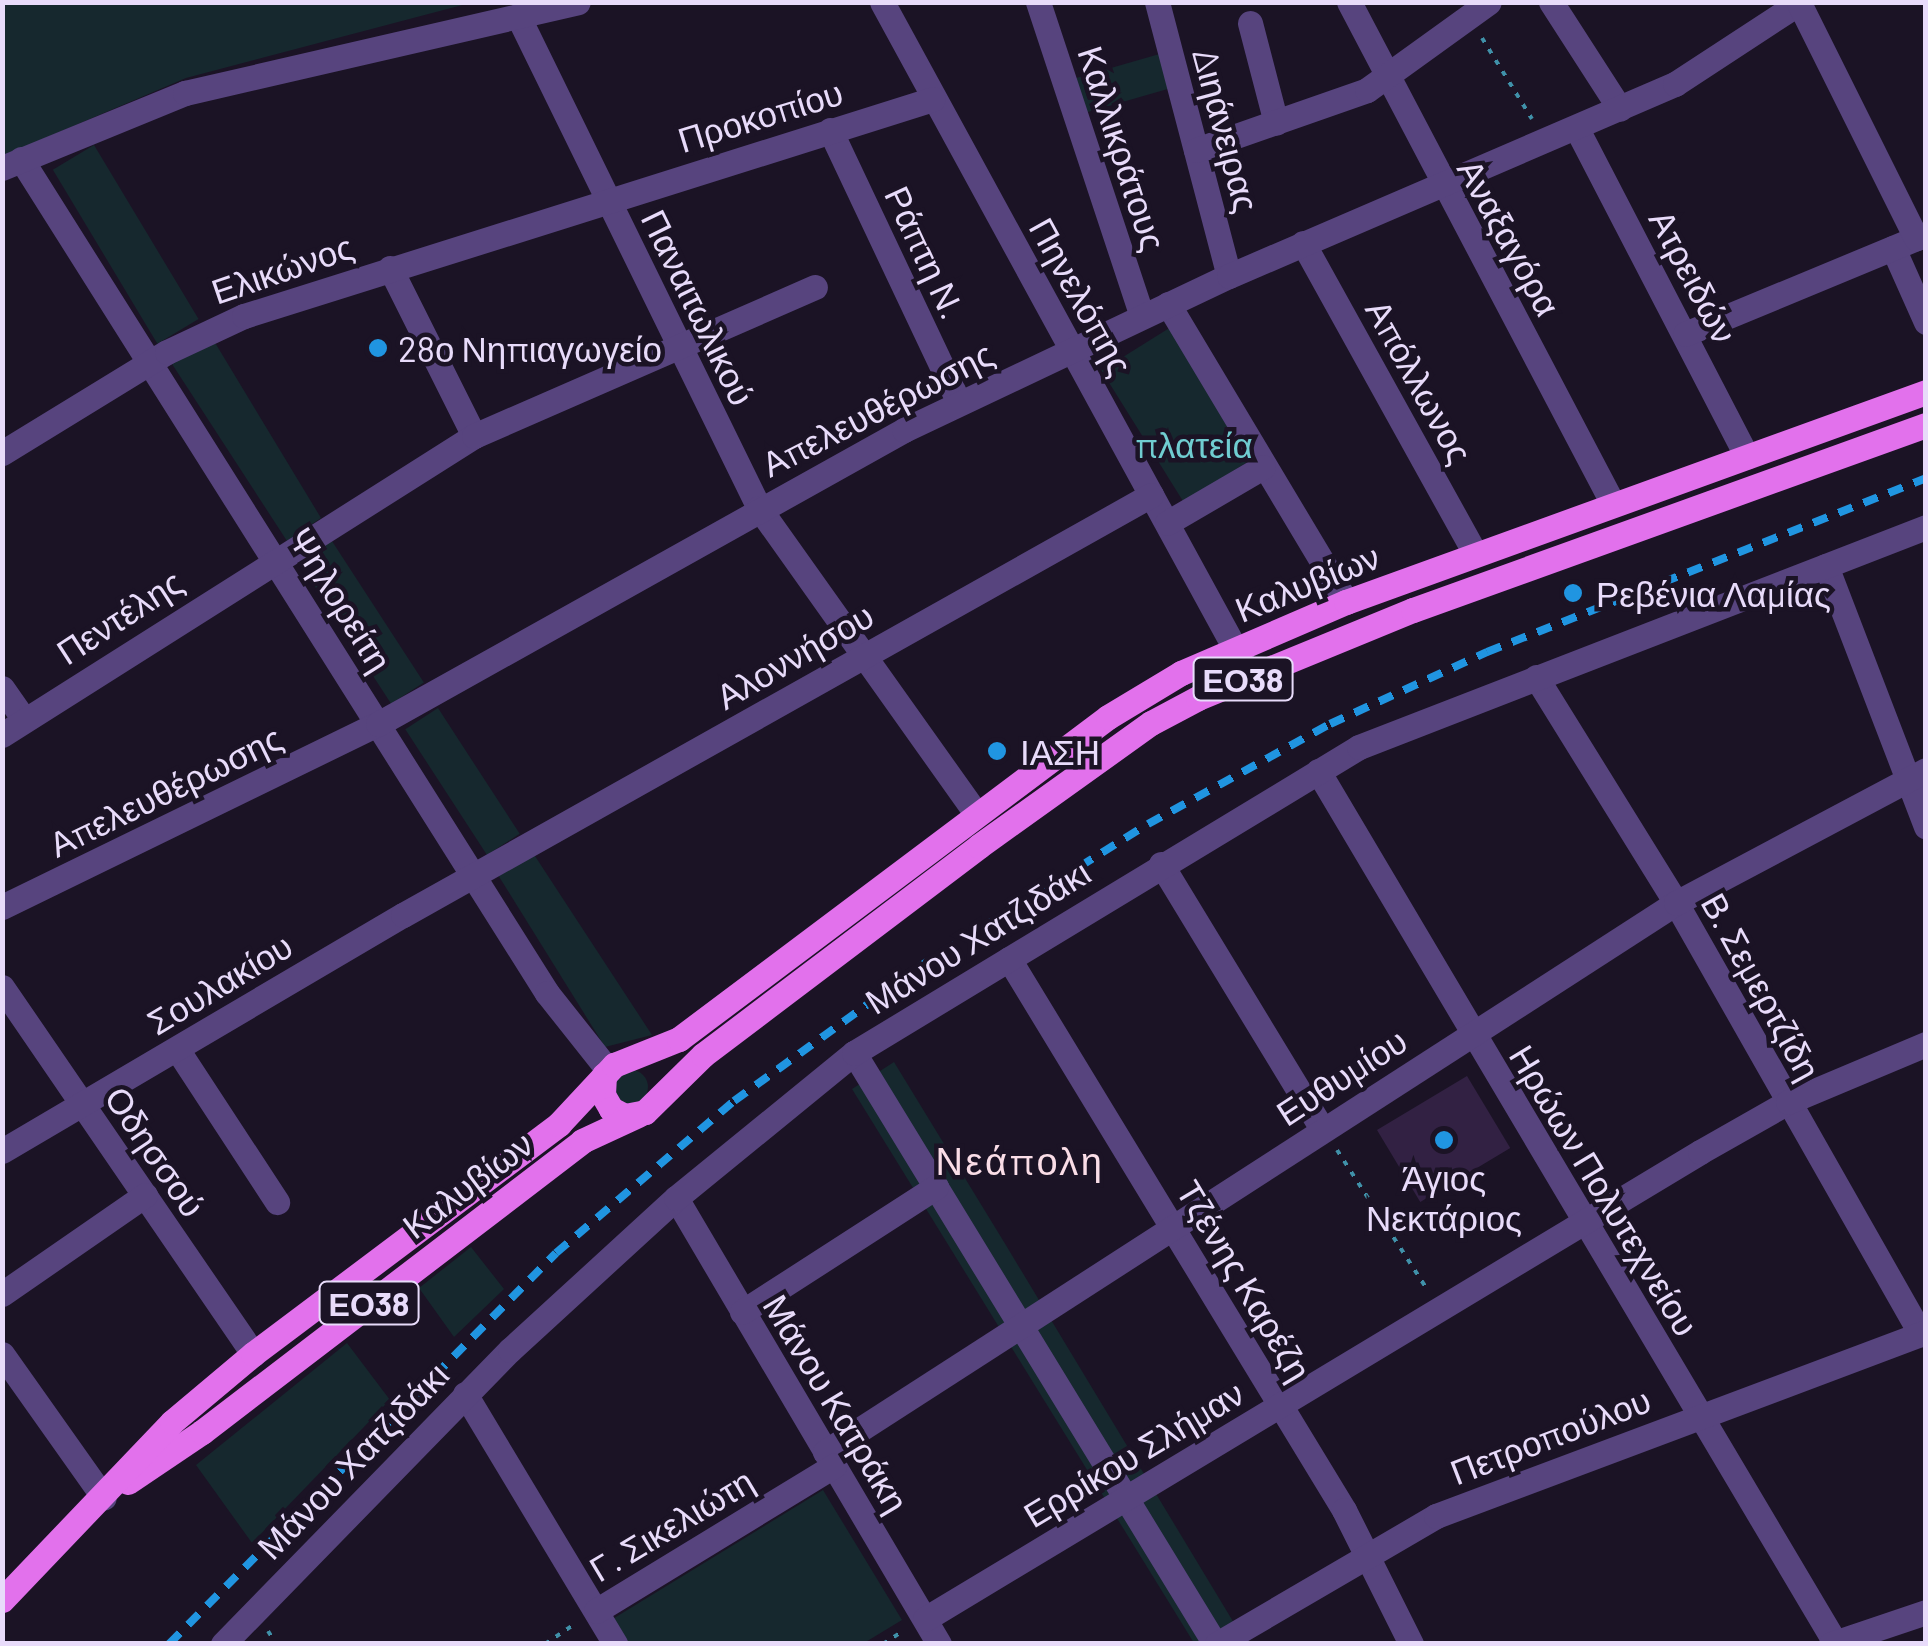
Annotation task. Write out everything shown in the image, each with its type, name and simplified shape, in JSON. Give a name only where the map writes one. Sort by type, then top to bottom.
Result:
[{"type":"main road","name":"Καλυβίων","points":[[2,1600],[104,1498],[172,1422],[253,1354],[559,1124],[615,1068],[680,1039],[975,812],[1108,716],[1236,648],[1346,602],[1926,392]]},
{"type":"main road","name":"Καλυβίων","points":[[104,1498],[202,1432],[582,1140],[646,1109],[703,1055],[1049,794],[1162,717],[1250,676],[1413,610],[1926,425]]},
{"type":"main road","points":[[615,1068],[656,1077],[646,1109],[608,1106],[615,1068]]},
{"type":"street","points":[[12,164],[185,93],[332,54],[578,2]]},
{"type":"street","name":"Πηνελόπης","points":[[882,2],[1250,676]]},
{"type":"street","name":"Καλλικράτους","points":[[1038,2],[1142,316]]},
{"type":"street","name":"Διηάνειρας","points":[[1157,2],[1229,276]]},
{"type":"street","name":"Αναξαγόρα","points":[[1350,2],[1386,80],[1613,504]]},
{"type":"street","points":[[1551,2],[1620,110]]},
{"type":"street","points":[[1799,3],[1912,240],[1924,316]]},
{"type":"street","name":"Απελευθέρωσης","points":[[2,907],[378,724],[758,508],[959,402],[1303,243],[1620,110],[1694,74],[1799,3]]},
{"type":"street","points":[[1196,150],[1386,80],[1479,10]]},
{"type":"street","name":"Παναιτωλικού","points":[[518,16],[758,508],[975,812]]},
{"type":"street","points":[[1250,22],[1276,123]]},
{"type":"street","name":"Προκοπίου","points":[[607,199],[933,99]]},
{"type":"street","name":"Ατρειδών","points":[[1577,129],[1747,457]]},
{"type":"street","name":"Ράπτη Ν.","points":[[830,130],[959,402]]},
{"type":"street","name":"Ψηλορείτη","points":[[12,164],[150,363],[564,1020],[615,1068]]},
{"type":"street","name":"Ελικώνος","points":[[2,453],[150,363],[244,316],[607,199]]},
{"type":"street","points":[[1685,334],[1912,240]]},
{"type":"street","name":"Απόλλωνος","points":[[1303,243],[1475,553]]},
{"type":"street","points":[[390,268],[474,436]]},
{"type":"street","name":"Πεντέλης","points":[[13,728],[275,558],[474,436],[815,286]]},
{"type":"street","points":[[1168,304],[1346,602]]},
{"type":"street","points":[[1167,523],[1263,467]]},
{"type":"street","name":"Αλοννήσου","points":[[472,876],[1151,495]]},
{"type":"street","name":"Μάνου Χατζιδάκι","points":[[223,1644],[465,1394],[676,1198],[854,1053],[1359,746],[1926,527]]},
{"type":"street","points":[[1826,566],[1917,775],[1926,826]]},
{"type":"street","name":"Β. Σεμερτζίδη","points":[[1536,677],[1676,904],[1923,1333]]},
{"type":"street","points":[[2,688],[13,728]]},
{"type":"street","name":"Ηρώων Πολυτεχνείου","points":[[1318,771],[1582,1223],[1835,1643]]},
{"type":"street","name":"Ευθυμίου","points":[[829,1459],[1022,1325],[1471,1032],[1676,904],[1917,775]]},
{"type":"street","points":[[1161,864],[1323,1130]]},
{"type":"street","name":"Σουλακίου","points":[[2,1152],[472,876]]},
{"type":"street","name":"Τζένης Καρέζη","points":[[1009,958],[1280,1405],[1411,1644]]},
{"type":"street","name":"Οδησσού","points":[[2,987],[253,1354]]},
{"type":"street","name":"Ερρίκου Σλήμαν","points":[[924,1618],[1788,1102],[1926,1044]]},
{"type":"street","points":[[177,1049],[277,1202]]},
{"type":"street","points":[[854,1053],[1216,1644]]},
{"type":"street","points":[[742,1312],[936,1187]]},
{"type":"street","points":[[2,1294],[144,1195]]},
{"type":"street","name":"Μάνου Κατράκη","points":[[676,1198],[940,1644]]},
{"type":"street","name":"Πετροπούλου","points":[[1216,1644],[1461,1505],[1923,1333]]},
{"type":"street","points":[[2,1354],[104,1498]]},
{"type":"street","points":[[465,1394],[614,1644]]},
{"type":"street","name":"Γ. Σικελιώτη","points":[[596,1611],[829,1459]]},
{"type":"street","points":[[1835,1643],[1926,1612]]},
{"type":"path","points":[[1479,10],[1546,142]]},
{"type":"path","points":[[1323,1130],[1440,1308]]},
{"type":"path","name":"Γ. Σικελιώτη","points":[[545,1644],[596,1611]]},
{"type":"green space","points":[[3,3],[470,3],[186,78],[3,156]]},
{"type":"green space","points":[[1163,53],[1173,88],[1083,114],[1073,79]]},
{"type":"green space","points":[[94,145],[199,319],[157,344],[53,170]]},
{"type":"green space","name":"πλατεία","points":[[1171,327],[1253,458],[1184,502],[1101,370]]},
{"type":"green space","points":[[214,341],[321,518],[287,541],[172,364]]},
{"type":"green space","points":[[328,535],[424,683],[391,704],[295,556]]},
{"type":"green space","points":[[438,708],[520,834],[487,855],[405,729]]},
{"type":"green space","points":[[533,853],[652,1035],[605,1047],[498,875]]},
{"type":"green space","points":[[894,1062],[1237,1628],[1210,1643],[1194,1643],[852,1089]]},
{"type":"green space","points":[[631,1070],[643,1075],[648,1087],[643,1099],[631,1104],[619,1099],[614,1087],[619,1075]]},
{"type":"green space","points":[[471,1247],[504,1289],[454,1337],[419,1288]]},
{"type":"green space","points":[[347,1343],[390,1400],[252,1543],[196,1465]]},
{"type":"green space","points":[[823,1490],[902,1620],[864,1643],[625,1644],[611,1620]]},
{"type":"building","name":"Άγιος Νεκτάριος","points":[[1467,1076],[1510,1148],[1420,1202],[1377,1130]]},
{"type":"railway","points":[[169,1644],[556,1253],[734,1101],[919,967],[1148,824],[1330,724],[1487,652],[1926,478]]},
{"type":"place","name":"28ο Νηπιαγωγείο","points":[[378,348]]},
{"type":"place","name":"Ρεβένια Λαμίας","points":[[1573,593]]},
{"type":"place","name":"ΙΑΣΗ","points":[[997,751]]},
{"type":"place","name":"Άγιος Νεκτάριος","points":[[1444,1140]]},
{"type":"district","name":"Νεάπολη","points":[[1020,1161]]}]
